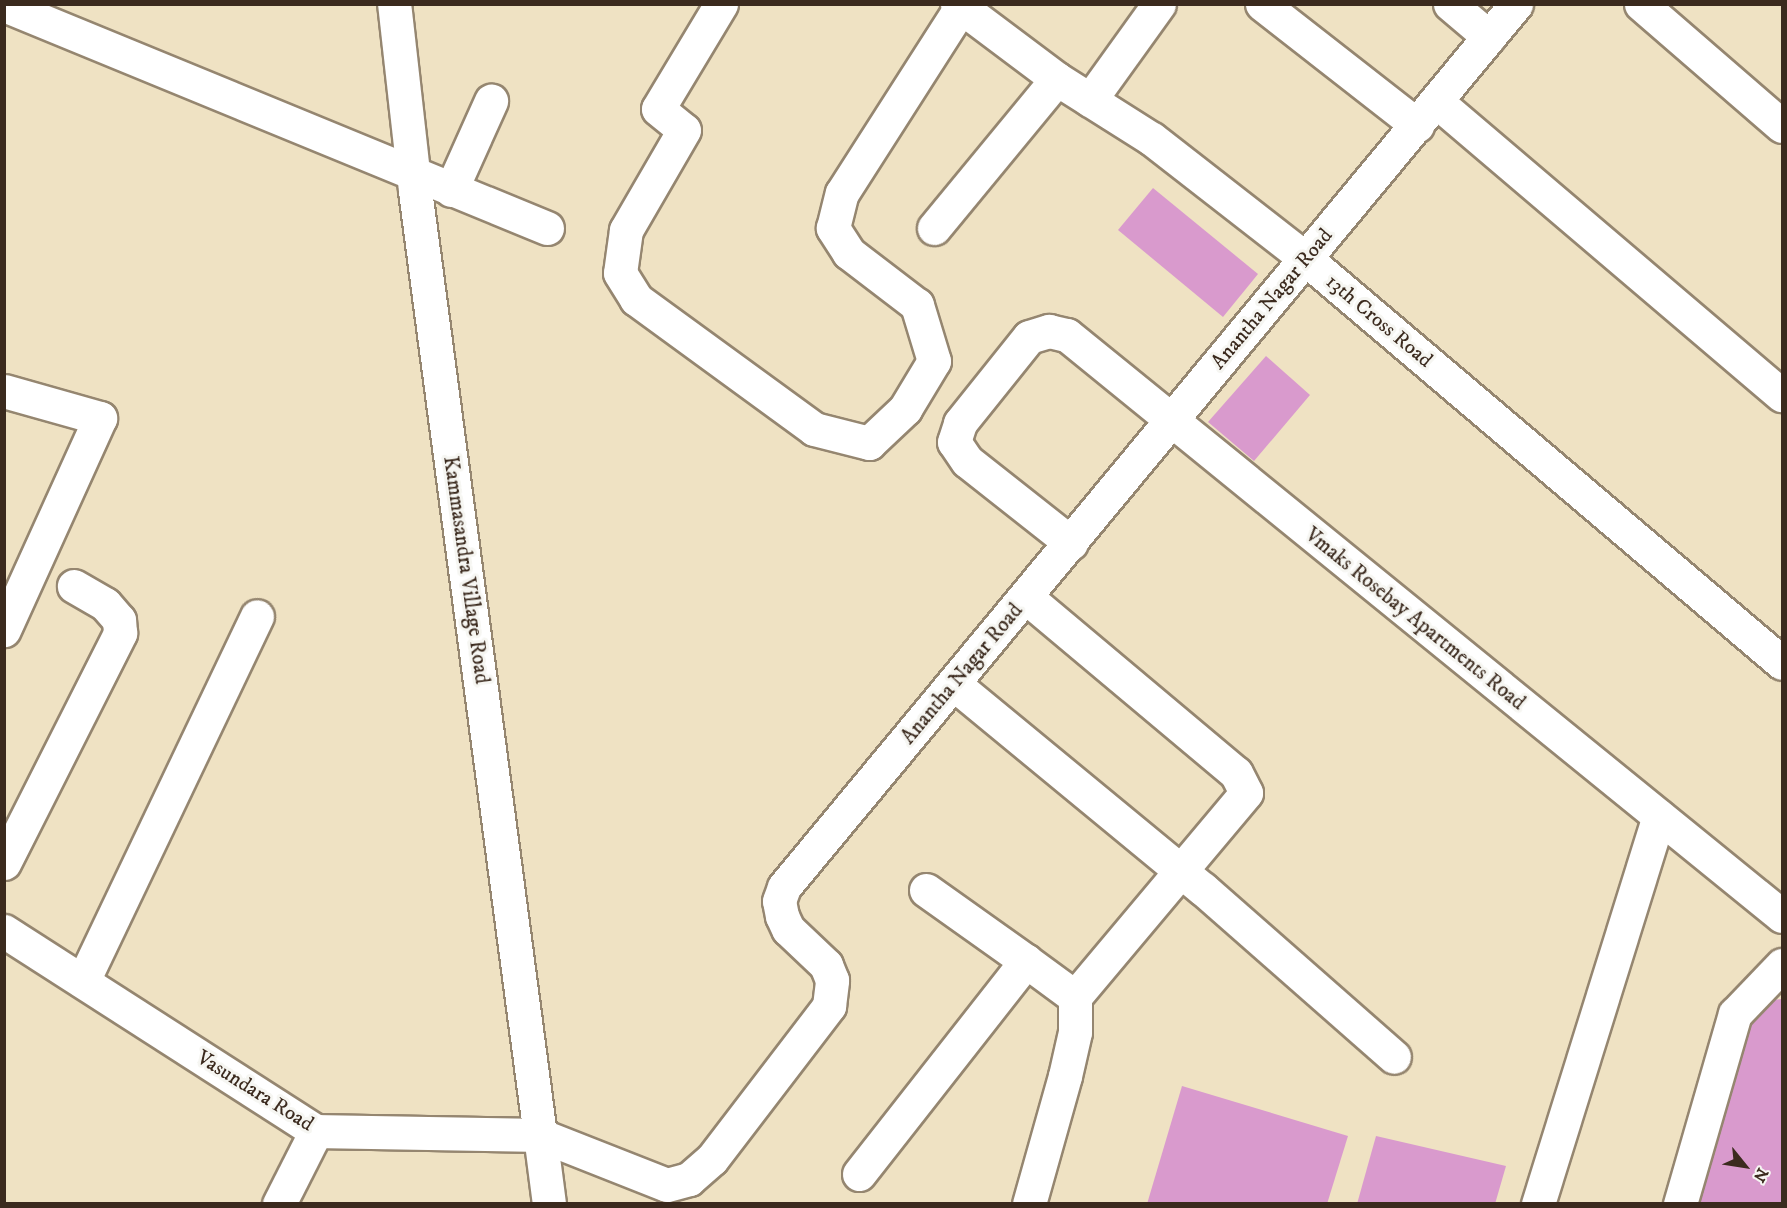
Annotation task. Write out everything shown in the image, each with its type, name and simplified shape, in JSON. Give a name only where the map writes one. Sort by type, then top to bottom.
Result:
[{"type":"street","name":"Kammasandra Village Road","points":[[394,4],[413,175],[540,1135]]},
{"type":"street","points":[[721,4],[658,109],[684,130],[626,230],[620,273],[636,299],[814,429],[869,442],[906,409],[934,361],[917,305],[849,253],[832,228],[842,193],[959,6]]},
{"type":"street","points":[[1090,100],[1159,4]]},
{"type":"street","points":[[1262,4],[1426,113],[1782,396]]},
{"type":"street","points":[[1450,4],[1489,37]]},
{"type":"street","name":"Anantha Nagar Road","points":[[540,1135],[667,1185],[689,1179],[712,1160],[829,1006],[832,980],[826,965],[788,929],[782,916],[779,901],[784,887],[1516,4]]},
{"type":"street","points":[[1641,4],[1782,126]]},
{"type":"street","points":[[4,5],[413,175],[547,228]]},
{"type":"street","name":"13th Cross Road","points":[[959,6],[1057,79],[1152,139],[1306,259],[1782,663]]},
{"type":"street","points":[[934,228],[1057,79]]},
{"type":"street","points":[[451,190],[491,101]]},
{"type":"street","name":"Vmaks Rosebay Apartments Road","points":[[1071,543],[968,461],[954,442],[960,423],[1029,337],[1049,331],[1067,335],[1171,422],[1777,912]]},
{"type":"street","points":[[4,392],[100,418],[4,630]]},
{"type":"street","points":[[4,863],[120,633],[119,620],[105,604],[74,586]]},
{"type":"street","points":[[1026,597],[1236,773],[1246,793],[1075,997],[1075,1032],[1029,1203]]},
{"type":"street","points":[[83,981],[257,616]]},
{"type":"street","points":[[954,684],[1181,871],[1394,1057]]},
{"type":"street","points":[[1538,1203],[1659,816]]},
{"type":"street","points":[[926,890],[1075,997]]},
{"type":"street","name":"Vasundara Road","points":[[5,932],[316,1131],[540,1135]]},
{"type":"street","points":[[859,1174],[1026,961]]},
{"type":"street","points":[[1680,1203],[1735,1014],[1782,965]]},
{"type":"street","points":[[279,1203],[316,1131]]},
{"type":"street","points":[[540,1135],[543,1198]]},
{"type":"building","points":[[1153,188],[1258,274],[1223,317],[1118,230]]},
{"type":"building","points":[[1266,356],[1310,395],[1254,461],[1208,422]]},
{"type":"building","points":[[1782,999],[1782,1204],[1696,1204],[1751,1002]]},
{"type":"building","points":[[1182,1086],[1348,1136],[1327,1204],[1147,1204]]},
{"type":"building","points":[[1376,1136],[1506,1166],[1495,1204],[1357,1204]]}]
